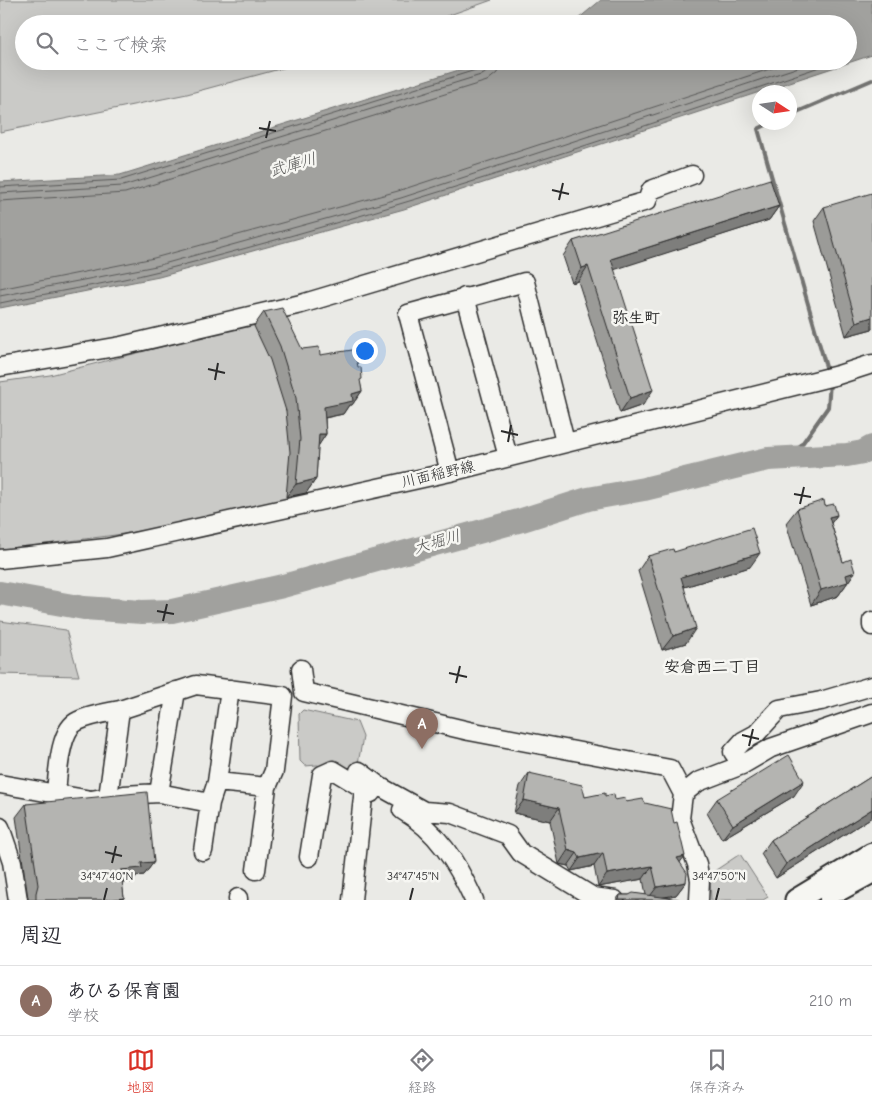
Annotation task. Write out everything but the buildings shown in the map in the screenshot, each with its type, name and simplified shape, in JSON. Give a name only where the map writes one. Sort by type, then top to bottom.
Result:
[{"type":"main road","points":[[796,900],[872,854]]},
{"type":"main road","points":[[827,899],[872,872]]},
{"type":"street","points":[[0,368],[121,346],[301,304],[647,201],[651,190],[692,175]]},
{"type":"street","points":[[450,472],[408,314],[465,297],[524,282],[565,442]]},
{"type":"street","points":[[465,297],[508,457]]},
{"type":"street","name":"川面稲野線","points":[[0,559],[107,548],[450,472],[838,375],[872,364]]},
{"type":"street","points":[[872,621],[872,626]]},
{"type":"street","points":[[301,669],[304,692],[469,730],[670,769],[683,794],[680,819],[697,864],[700,880],[699,900]]},
{"type":"street","points":[[56,793],[63,744],[71,725],[77,721],[120,710],[196,685],[283,696],[274,772],[267,787],[256,870]]},
{"type":"street","points":[[742,765],[734,752],[743,741],[756,734],[779,709],[821,702],[872,686]]},
{"type":"street","points":[[203,851],[210,803],[217,782],[230,689]]},
{"type":"street","points":[[159,793],[176,691]]},
{"type":"street","points":[[108,797],[120,710]]},
{"type":"street","points":[[683,794],[698,782],[742,765],[771,748],[872,713]]},
{"type":"street","points":[[309,858],[322,775],[333,770],[416,819],[437,837],[459,870],[474,900]]},
{"type":"street","points":[[359,771],[379,786],[424,811],[450,813],[508,835],[521,853],[593,897],[616,900]]},
{"type":"street","points":[[217,782],[267,787]]},
{"type":"street","points":[[0,784],[91,800],[159,793],[210,803]]},
{"type":"street","points":[[352,900],[364,788]]},
{"type":"street","points":[[0,827],[12,862],[18,900]]},
{"type":"shaded area","points":[[0,0],[492,0],[450,15],[15,15],[15,70],[276,70],[187,94],[0,132]]},
{"type":"shaded area","points":[[269,316],[308,486],[304,501],[123,534],[0,550],[0,382],[50,375],[252,324]]},
{"type":"shaded area","points":[[0,621],[66,630],[79,676],[0,674]]},
{"type":"shaded area","points":[[303,710],[357,722],[363,737],[356,774],[317,765],[305,766],[300,761],[299,714]]},
{"type":"shaded area","points":[[740,854],[768,897],[763,900],[711,900],[710,874]]},
{"type":"water","points":[[601,0],[872,0],[872,55],[857,60],[857,15],[583,15]]},
{"type":"water","name":"武庫川","points":[[459,70],[826,70],[781,85],[752,85],[752,94],[404,209],[159,277],[0,308],[0,182],[120,175]]},
{"type":"waterway","points":[[797,112],[872,80]]},
{"type":"waterway","points":[[758,130],[828,374]]},
{"type":"waterway","points":[[792,458],[828,407],[830,383]]},
{"type":"waterway","name":"大堀川","points":[[0,593],[84,608],[142,612],[172,611],[283,586],[522,520],[588,499],[644,489],[768,459],[847,455],[863,452],[872,447]]},
{"type":"place","name":"あひる保育園","points":[[422,749]]},
{"type":"district","name":"弥生町","points":[[636,318]]},
{"type":"district","name":"安倉西二丁目","points":[[712,667]]}]
